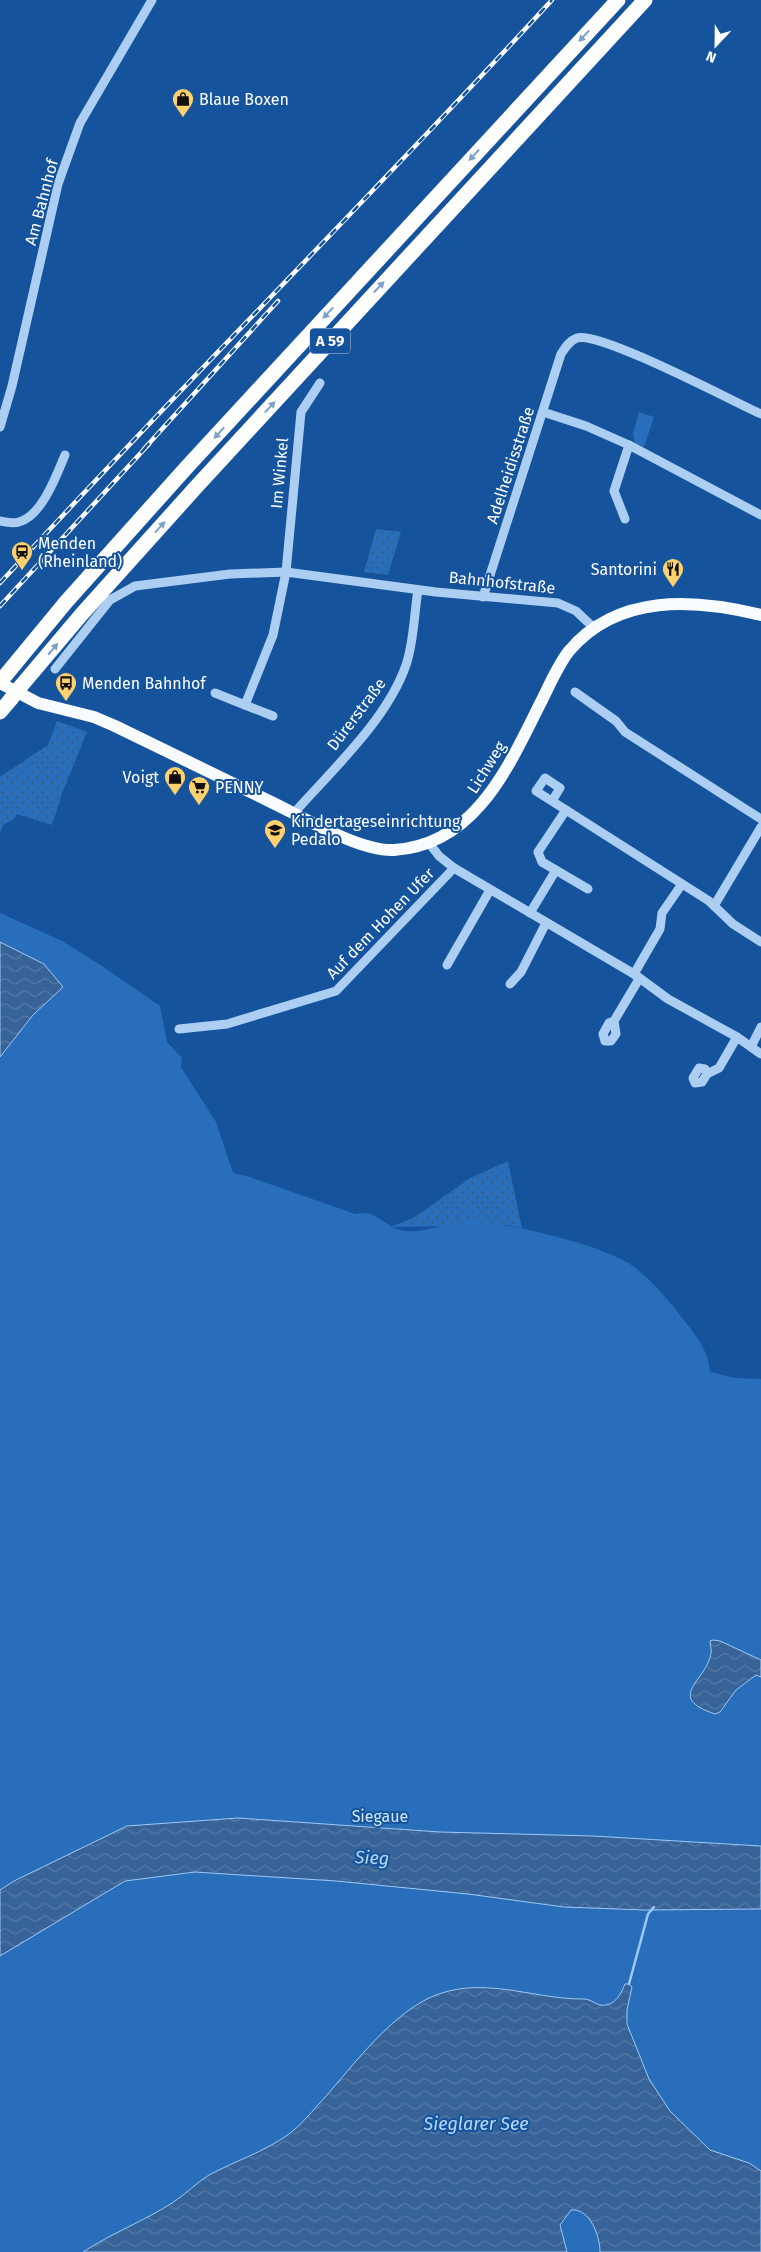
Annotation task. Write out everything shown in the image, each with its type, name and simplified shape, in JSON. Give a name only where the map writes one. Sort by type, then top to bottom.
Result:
[{"type":"highway","name":"A 59","points":[[2,680],[66,602],[186,468],[618,0]]},
{"type":"highway","name":"A 59","points":[[0,712],[81,615],[197,486],[644,0]]},
{"type":"main road","points":[[595,629],[616,616],[638,608],[675,603],[711,605],[761,615]]},
{"type":"main road","name":"Lichweg","points":[[2,680],[38,704],[94,717],[368,847],[394,850],[429,843],[462,824],[486,799],[506,768],[557,670],[569,651],[595,629]]},
{"type":"street","name":"Am Bahnhof","points":[[0,427],[12,386],[58,184],[80,123],[152,0]]},
{"type":"street","name":"Adelheidisstraße","points":[[483,597],[561,354],[568,343],[577,338],[590,338],[612,345],[697,382],[761,414]]},
{"type":"street","name":"Im Winkel","points":[[286,572],[301,412],[320,383]]},
{"type":"street","points":[[543,412],[586,426],[629,445],[761,515]]},
{"type":"street","points":[[625,519],[614,491],[629,445]]},
{"type":"street","points":[[0,521],[18,522],[31,514],[48,495],[65,456]]},
{"type":"street","points":[[245,705],[273,635],[286,572]]},
{"type":"street","name":"Bahnhofstraße","points":[[55,669],[110,600],[135,586],[230,574],[286,572],[418,590],[558,603],[576,611],[595,629]]},
{"type":"street","name":"Dürerstraße","points":[[294,813],[362,736],[395,690],[407,662],[418,590]]},
{"type":"street","points":[[574,692],[616,720],[625,732],[761,818]]},
{"type":"street","points":[[215,693],[273,716]]},
{"type":"street","points":[[552,801],[709,900],[733,924],[761,942]]},
{"type":"street","points":[[566,810],[538,852],[542,862],[588,889]]},
{"type":"street","points":[[714,906],[761,828]]},
{"type":"street","points":[[429,843],[439,856],[454,868],[636,976],[668,999],[737,1036],[761,1054]]},
{"type":"street","name":"Auf dem Hohen Ufer","points":[[179,1029],[226,1024],[336,991],[454,868]]},
{"type":"street","points":[[530,913],[556,870]]},
{"type":"street","points":[[614,1021],[660,929],[662,913],[682,884]]},
{"type":"street","points":[[447,965],[490,890]]},
{"type":"street","points":[[510,984],[522,972],[546,923]]},
{"type":"street","points":[[751,1048],[761,1027]]},
{"type":"street","points":[[707,1074],[719,1068],[737,1036]]},
{"type":"green space","points":[[639,412],[654,417],[644,447],[635,443],[633,433]]},
{"type":"green space","points":[[376,529],[401,532],[388,575],[364,572]]},
{"type":"green space","points":[[57,721],[87,732],[63,791],[52,825],[17,814],[14,819],[3,825],[0,834],[0,777],[48,745]]},
{"type":"green space","name":"Siegaue","points":[[0,913],[62,941],[160,1006],[167,1042],[182,1058],[181,1067],[216,1122],[233,1173],[250,1177],[355,1214],[368,1213],[401,1230],[422,1230],[467,1221],[484,1222],[555,1236],[604,1252],[623,1260],[637,1269],[662,1293],[701,1344],[707,1357],[710,1372],[734,1378],[761,1379],[761,2252],[0,2252]]},
{"type":"green space","points":[[508,1161],[522,1229],[509,1225],[391,1227],[415,1217],[470,1178]]},
{"type":"water","points":[[0,942],[44,964],[63,987],[33,1015],[0,1057]]},
{"type":"water","points":[[710,1641],[720,1641],[761,1660],[761,1677],[756,1675],[736,1690],[720,1712],[715,1714],[700,1708],[692,1701],[690,1695],[692,1688],[708,1663],[711,1652]]},
{"type":"water","name":"Sieg","points":[[238,1818],[440,1832],[593,1836],[761,1846],[761,1909],[645,1910],[564,1907],[468,1894],[336,1881],[195,1872],[125,1881],[0,1956],[0,1890],[14,1881],[127,1826]]},
{"type":"water","name":"Sieglarer See","points":[[625,1984],[629,1984],[632,1987],[627,2010],[627,2024],[649,2079],[670,2111],[710,2150],[749,2163],[761,2171],[761,2252],[600,2252],[596,2231],[589,2218],[584,2213],[571,2210],[560,2225],[567,2252],[83,2252],[172,2203],[209,2175],[260,2151],[289,2134],[297,2128],[383,2032],[413,2007],[429,1998],[448,1991],[486,1988],[585,1999],[603,2005],[610,2004],[616,2000]]},
{"type":"waterway","points":[[629,1984],[648,1914],[654,1907]]},
{"type":"railway","points":[[0,583],[552,0]]},
{"type":"railway","points":[[144,449],[278,301]]},
{"type":"railway","points":[[0,606],[149,444]]},
{"type":"place","name":"Blaue Boxen","points":[[183,118]]},
{"type":"place","name":"Menden (Rheinland)","points":[[22,571]]},
{"type":"place","name":"Santorini","points":[[673,588]]},
{"type":"place","name":"Menden Bahnhof","points":[[66,702]]},
{"type":"place","name":"Voigt","points":[[175,796]]},
{"type":"place","name":"PENNY","points":[[199,806]]},
{"type":"place","name":"Kindertageseinrichtung Pedalo","points":[[275,849]]}]
